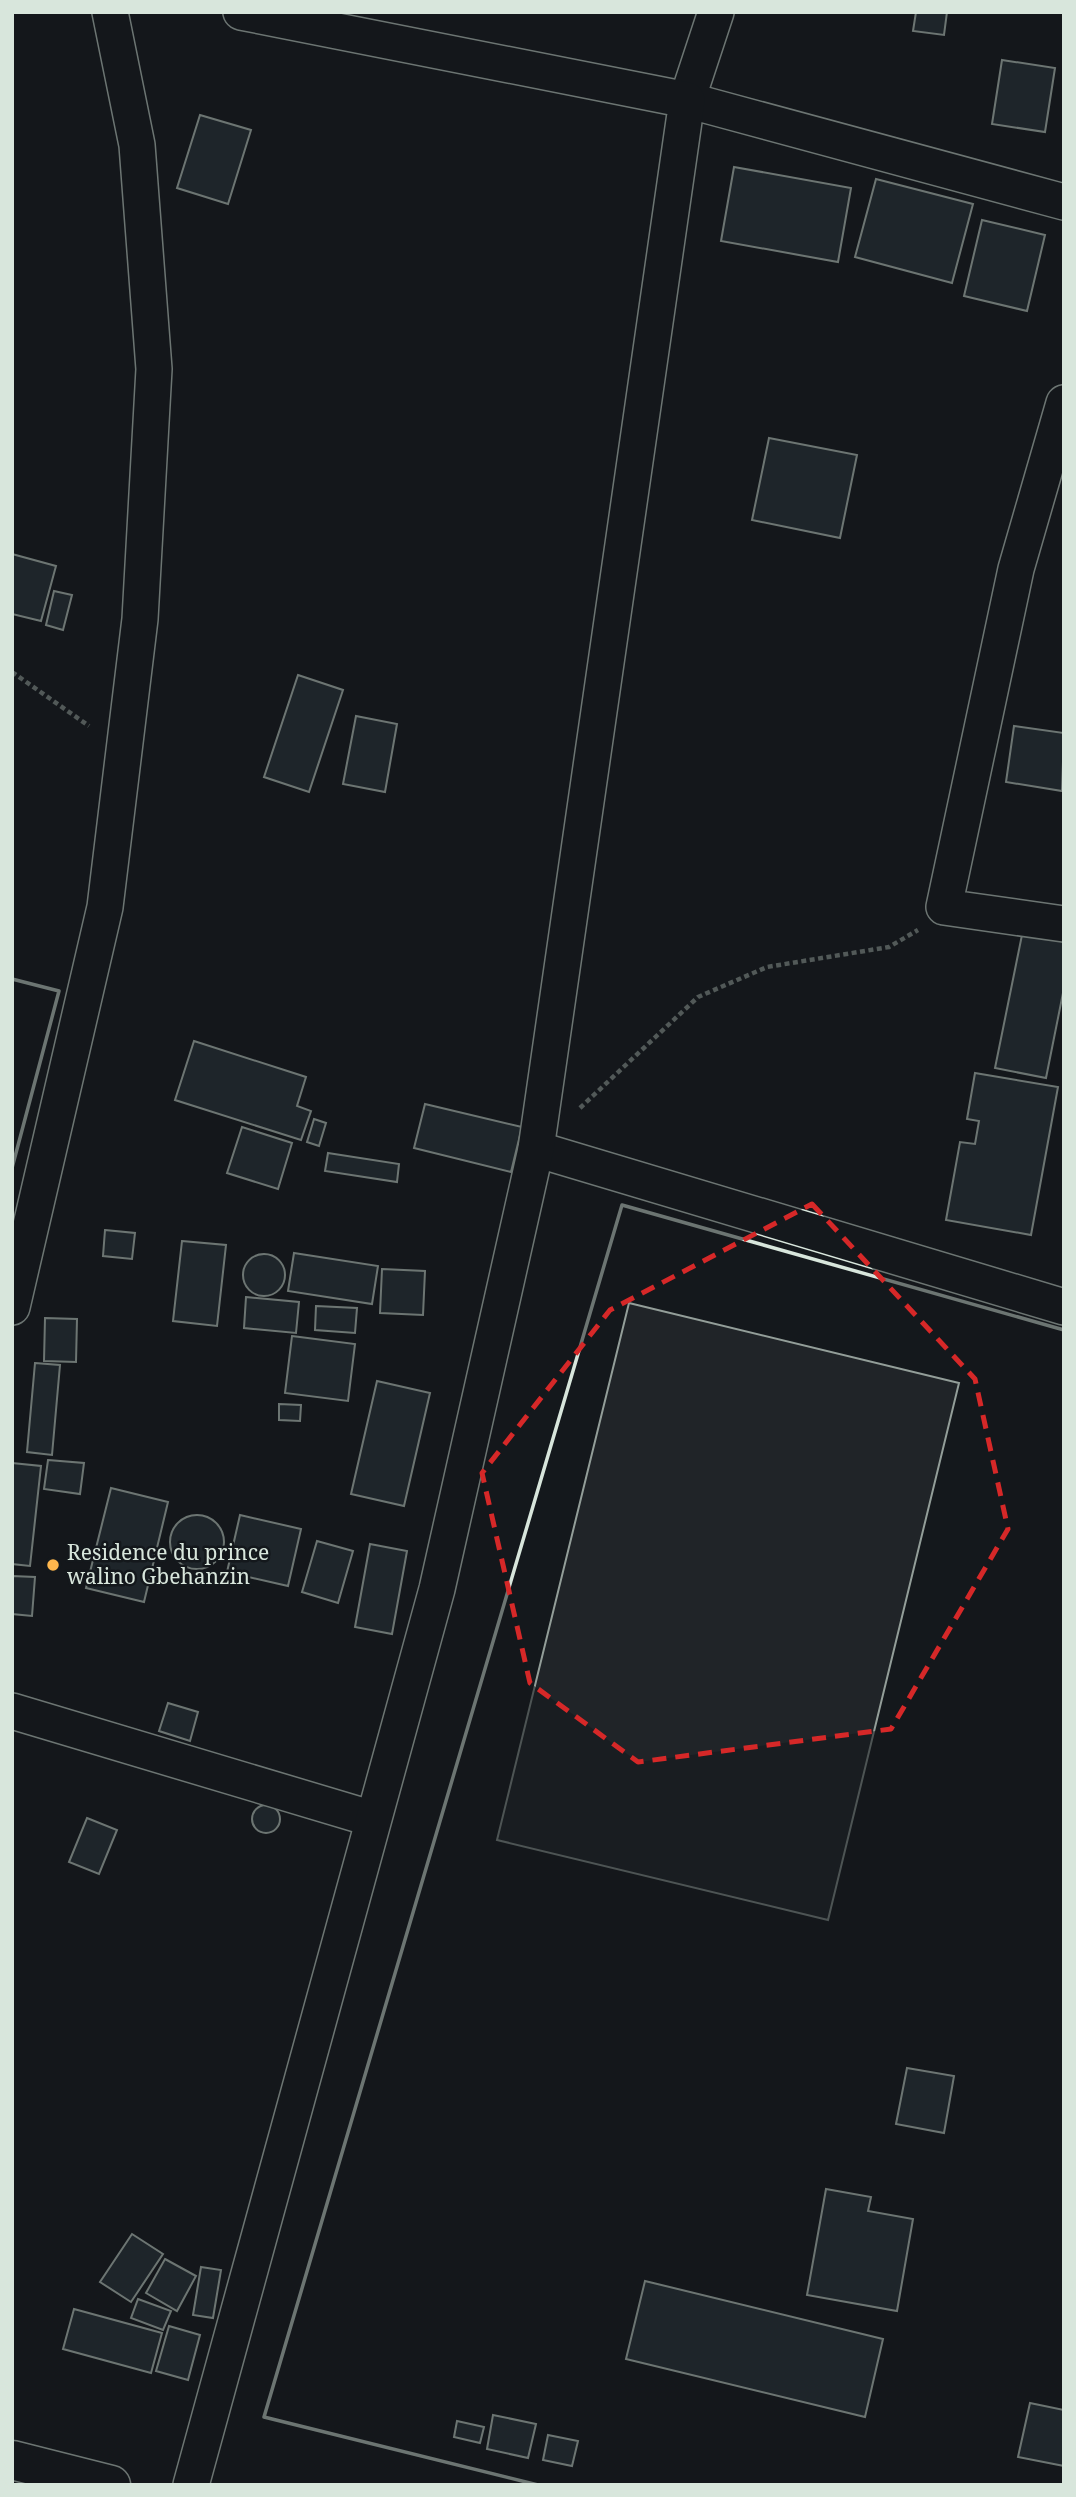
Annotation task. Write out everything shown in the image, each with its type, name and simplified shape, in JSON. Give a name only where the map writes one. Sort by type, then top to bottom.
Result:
[{"type":"street","points":[[12,1307],[105,907],[141,619],[153,369],[137,145],[110,12]]},
{"type":"street","points":[[241,12],[687,100],[1064,202]]},
{"type":"street","points":[[191,2485],[437,1590],[536,1149],[687,100],[716,12]]},
{"type":"street","points":[[1064,403],[1016,569],[944,907],[1064,925]]},
{"type":"street","points":[[536,1149],[1064,1307]]},
{"type":"street","points":[[12,1712],[373,1819]]},
{"type":"street","points":[[12,2460],[111,2485]]},
{"type":"path","points":[[12,672],[124,751]]},
{"type":"path","points":[[536,1149],[698,997],[768,967],[889,947],[933,922],[944,907]]},
{"type":"highlighted area","points":[[812,1204],[975,1379],[1008,1529],[891,1729],[638,1762],[530,1683],[482,1473],[610,1310]]},
{"type":"shaded area","points":[[629,1303],[959,1383],[828,1920],[497,1840]]},
{"type":"building","points":[[916,12],[947,12],[944,35],[913,31]]},
{"type":"building","points":[[1002,60],[1055,68],[1045,132],[992,124]]},
{"type":"building","points":[[200,115],[251,130],[228,204],[177,188]]},
{"type":"building","points":[[734,167],[851,188],[838,262],[721,241]]},
{"type":"building","points":[[876,179],[973,204],[952,283],[855,257]]},
{"type":"building","points":[[982,220],[1045,235],[1027,311],[964,296]]},
{"type":"building","points":[[769,438],[857,455],[840,538],[752,520]]},
{"type":"building","points":[[12,554],[56,566],[41,621],[12,614]]},
{"type":"building","points":[[54,591],[72,595],[63,630],[46,625]]},
{"type":"building","points":[[298,675],[343,690],[309,792],[264,777]]},
{"type":"building","points":[[356,716],[397,724],[385,792],[343,784]]},
{"type":"building","points":[[1014,726],[1064,733],[1062,791],[1006,782]]},
{"type":"building","points":[[1023,930],[1064,938],[1064,988],[1046,1078],[995,1068]]},
{"type":"building","points":[[194,1041],[306,1077],[297,1106],[311,1111],[301,1140],[175,1100]]},
{"type":"building","points":[[975,1073],[1058,1087],[1031,1235],[946,1220],[960,1142],[975,1144],[979,1121],[967,1119]]},
{"type":"building","points":[[425,1104],[522,1127],[511,1172],[414,1148]]},
{"type":"building","points":[[314,1119],[326,1123],[319,1146],[307,1142]]},
{"type":"building","points":[[242,1127],[292,1143],[278,1189],[227,1173]]},
{"type":"building","points":[[328,1153],[399,1164],[397,1182],[325,1171]]},
{"type":"building","points":[[105,1230],[135,1233],[132,1259],[103,1256]]},
{"type":"building","points":[[182,1241],[226,1245],[217,1326],[173,1321]]},
{"type":"building","points":[[294,1253],[378,1266],[372,1304],[288,1291]]},
{"type":"building","points":[[264,1254],[279,1260],[285,1275],[279,1290],[264,1296],[249,1290],[243,1275],[249,1260]]},
{"type":"building","points":[[382,1269],[425,1271],[423,1315],[380,1313]]},
{"type":"building","points":[[246,1297],[299,1302],[296,1333],[244,1328]]},
{"type":"building","points":[[316,1306],[357,1308],[355,1333],[315,1330]]},
{"type":"building","points":[[45,1318],[77,1319],[76,1362],[44,1361]]},
{"type":"building","points":[[292,1336],[355,1344],[348,1401],[285,1393]]},
{"type":"building","points":[[35,1363],[60,1365],[52,1455],[27,1452]]},
{"type":"building","points":[[377,1381],[430,1393],[404,1506],[351,1494]]},
{"type":"building","points":[[279,1404],[301,1405],[300,1421],[279,1420]]},
{"type":"building","points":[[48,1460],[84,1463],[80,1494],[44,1489]]},
{"type":"building","points":[[12,1463],[41,1466],[30,1566],[12,1564]]},
{"type":"building","points":[[111,1488],[168,1502],[144,1602],[86,1588]]},
{"type":"building","points":[[197,1515],[216,1523],[224,1542],[216,1561],[197,1569],[178,1561],[170,1542],[178,1523]]},
{"type":"building","points":[[240,1515],[301,1529],[288,1586],[227,1572]]},
{"type":"building","points":[[317,1541],[353,1551],[338,1603],[302,1592]]},
{"type":"building","points":[[370,1544],[407,1551],[392,1634],[355,1627]]},
{"type":"building","points":[[12,1576],[35,1577],[32,1616],[12,1614]]},
{"type":"building","points":[[168,1703],[198,1712],[190,1741],[159,1731]]},
{"type":"building","points":[[266,1805],[276,1809],[280,1819],[276,1829],[266,1833],[256,1829],[252,1819],[256,1809]]},
{"type":"building","points":[[87,1818],[117,1830],[99,1874],[69,1862]]},
{"type":"building","points":[[907,2068],[954,2076],[944,2133],[896,2124]]},
{"type":"building","points":[[826,2189],[871,2197],[868,2211],[913,2219],[897,2311],[807,2295]]},
{"type":"building","points":[[132,2234],[163,2254],[131,2302],[100,2282]]},
{"type":"building","points":[[165,2259],[196,2276],[177,2311],[146,2293]]},
{"type":"building","points":[[201,2267],[221,2270],[213,2318],[193,2315]]},
{"type":"building","points":[[645,2281],[883,2339],[865,2417],[626,2359]]},
{"type":"building","points":[[138,2299],[171,2311],[163,2330],[131,2318]]},
{"type":"building","points":[[74,2309],[162,2333],[151,2373],[63,2349]]},
{"type":"building","points":[[169,2326],[200,2335],[188,2380],[156,2371]]},
{"type":"building","points":[[1030,2403],[1064,2410],[1064,2466],[1018,2457]]},
{"type":"building","points":[[493,2415],[536,2424],[528,2458],[487,2449]]},
{"type":"building","points":[[457,2421],[484,2427],[480,2443],[454,2437]]},
{"type":"building","points":[[548,2435],[578,2441],[572,2466],[543,2460]]},
{"type":"wall","points":[[12,979],[59,991],[12,1168]]},
{"type":"wall","points":[[538,2485],[264,2417],[622,1205],[1064,1330]]},
{"type":"place","name":"Residence du prince walino Gbehanzin","points":[[53,1565]]}]
